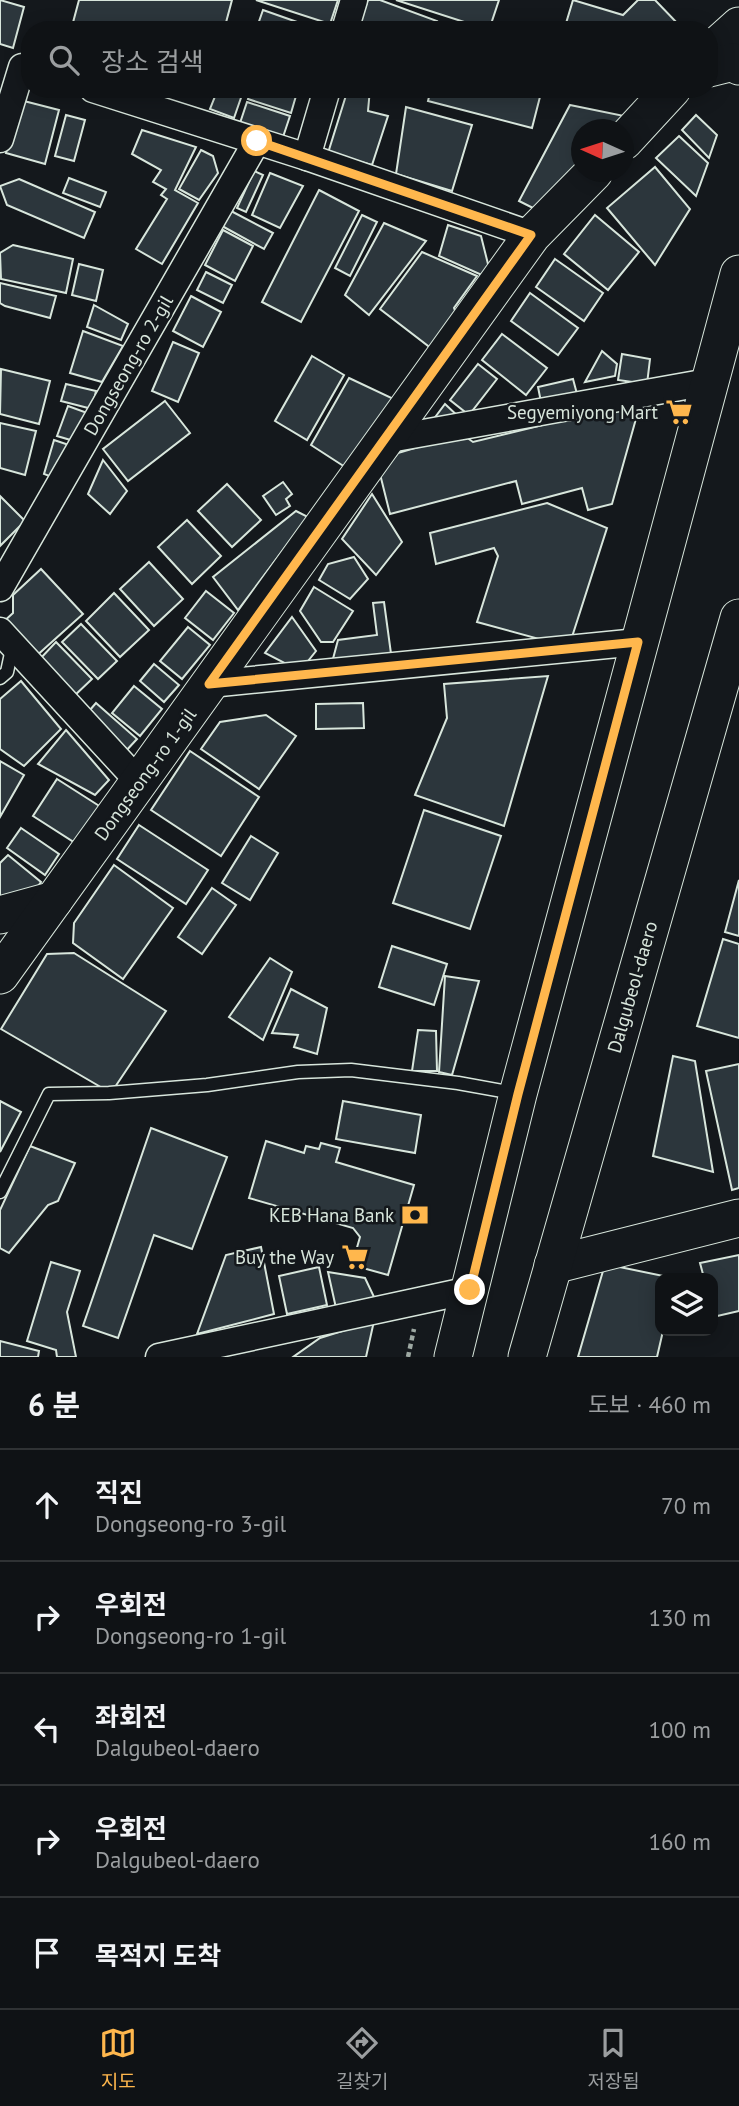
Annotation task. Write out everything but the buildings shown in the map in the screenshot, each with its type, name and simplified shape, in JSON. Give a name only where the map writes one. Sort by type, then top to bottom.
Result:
[{"type":"main road","points":[[718,45],[739,26]]},
{"type":"main road","points":[[718,66],[733,62],[739,66]]},
{"type":"main road","points":[[634,130],[664,98]]},
{"type":"main road","name":"Dongseong-ro 1-gil","points":[[0,975],[531,235],[584,182]]},
{"type":"main road","points":[[453,1357],[518,1094],[739,274]]},
{"type":"main road","name":"Dalgubeol-daero","points":[[527,1357],[739,618]]},
{"type":"main road","points":[[0,915],[54,900]]},
{"type":"main road","points":[[553,1265],[739,1218]]},
{"type":"street","points":[[348,21],[354,0]]},
{"type":"street","points":[[0,139],[17,65]]},
{"type":"street","points":[[121,98],[307,157],[531,235]]},
{"type":"street","points":[[307,157],[324,98]]},
{"type":"street","name":"Dongseong-ro 2-gil","points":[[0,588],[257,141]]},
{"type":"street","points":[[384,440],[708,382]]},
{"type":"street","points":[[6,637],[139,782]]},
{"type":"street","points":[[209,684],[638,642]]},
{"type":"street","points":[[159,1357],[470,1290]]},
{"type":"lane","points":[[0,678],[7,673],[6,637]]},
{"type":"lane","points":[[0,1192],[49,1094],[110,1093],[207,1085],[298,1072],[351,1070],[458,1083],[518,1094]]},
{"type":"place","name":"Segyemiyong Mart","points":[[679,412]]},
{"type":"place","name":"KEB Hana Bank","points":[[415,1215]]},
{"type":"place","name":"Buy the Way","points":[[355,1257]]},
{"type":"route","points":[[257,141],[531,235],[209,684],[638,642],[518,1094],[470,1290]]}]
